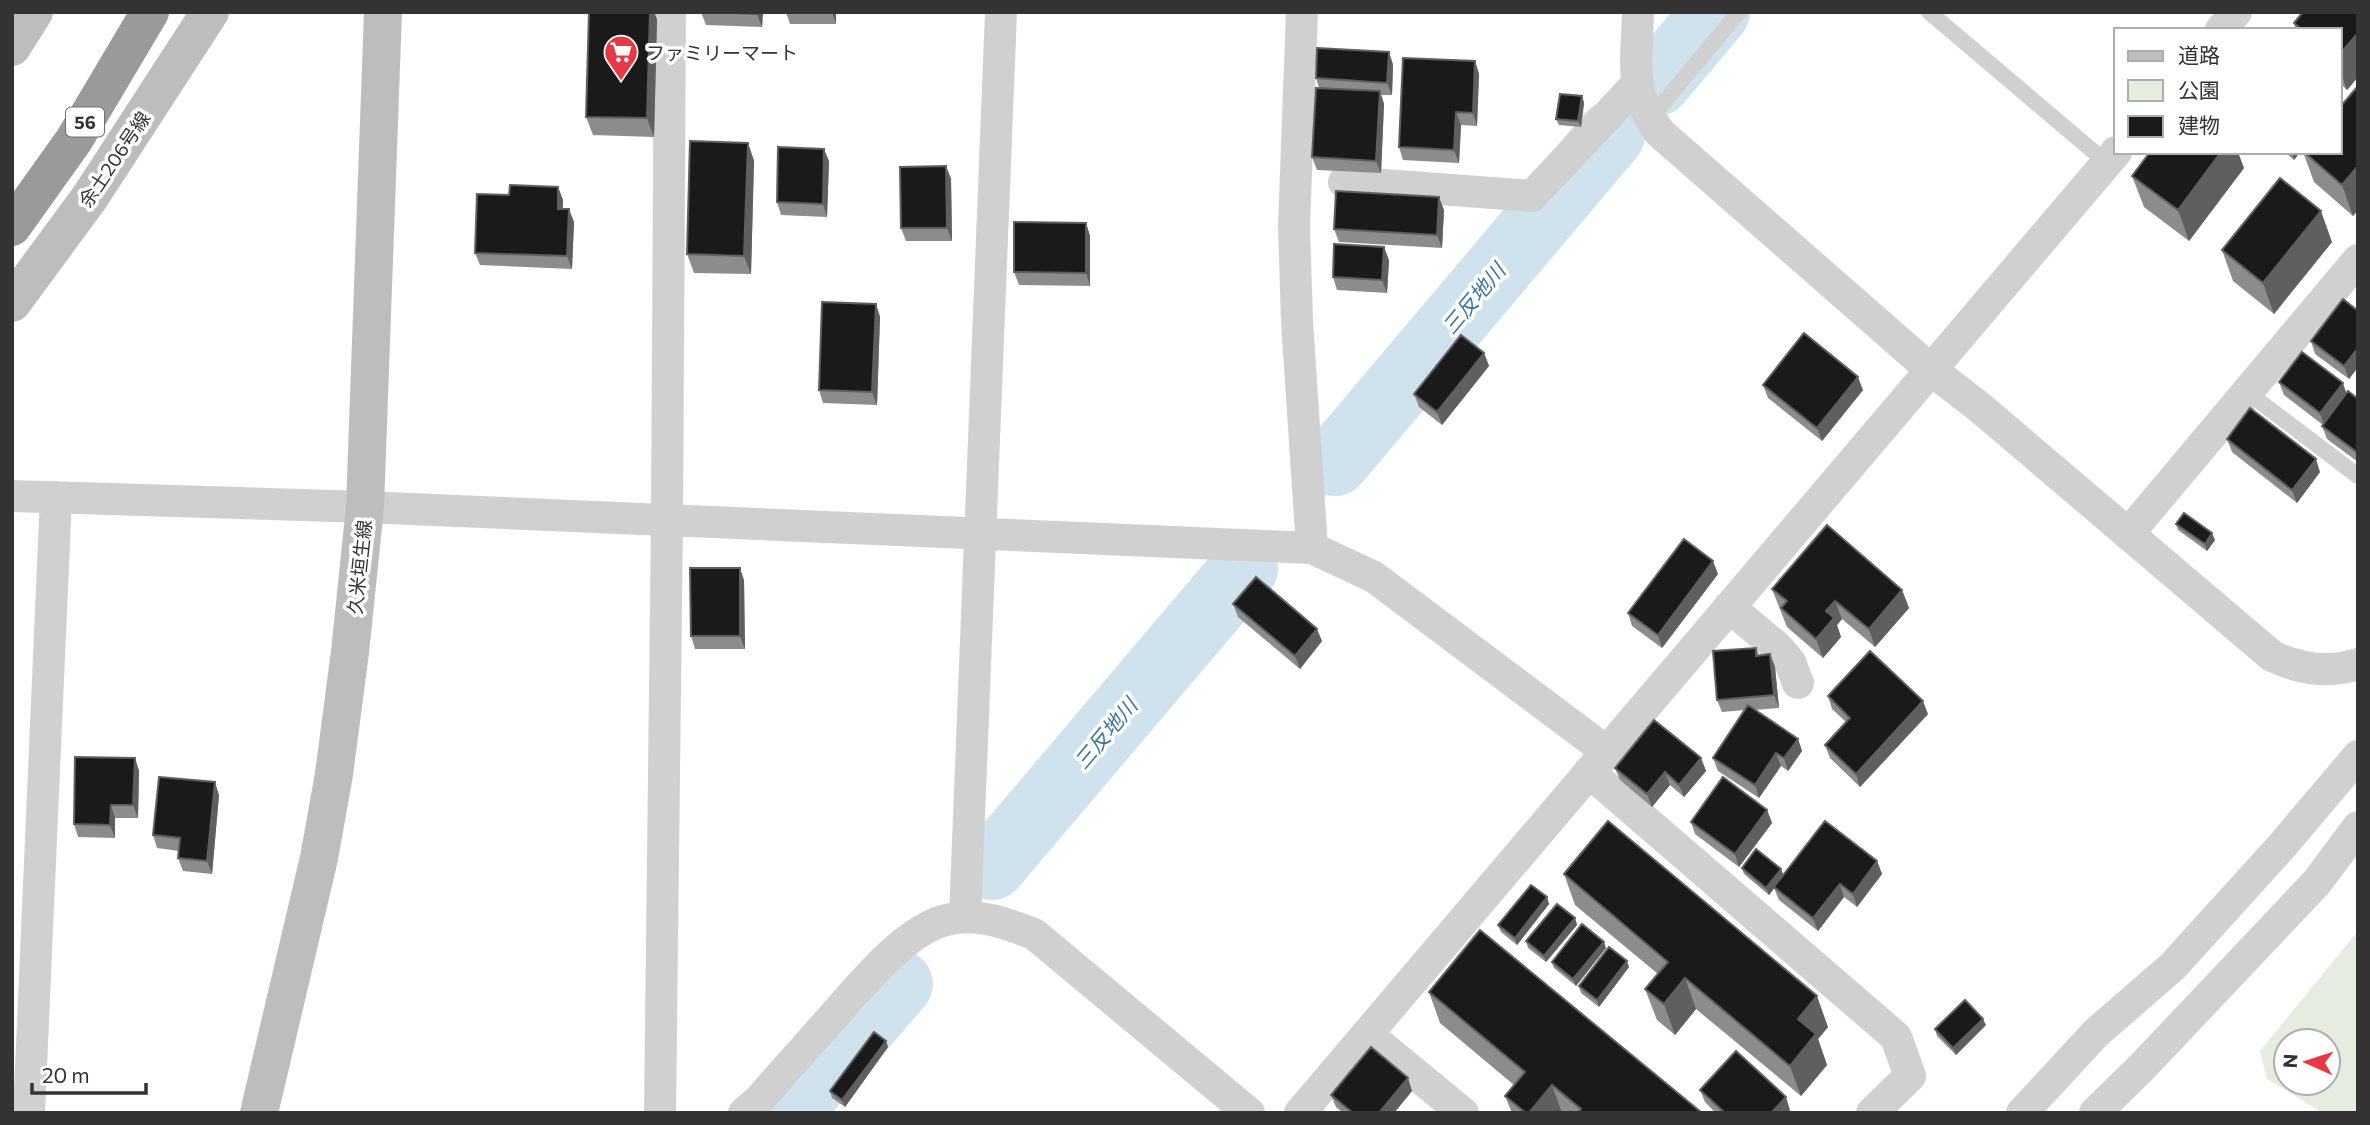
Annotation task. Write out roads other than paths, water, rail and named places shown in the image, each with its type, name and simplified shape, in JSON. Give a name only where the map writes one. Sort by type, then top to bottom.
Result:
[{"type":"highway","name":"56","points":[[12,227],[74,140],[150,12]]},
{"type":"main road","points":[[12,47],[34,12]]},
{"type":"main road","name":"余土206号線","points":[[12,303],[90,197],[210,12]]},
{"type":"main road","name":"久米垣生線","points":[[259,1113],[318,858],[334,774],[365,507],[383,12]]},
{"type":"street","points":[[660,1113],[670,12]]},
{"type":"street","points":[[965,917],[1001,12]]},
{"type":"street","points":[[1301,12],[1294,226],[1297,321],[1312,548]]},
{"type":"street","points":[[1638,12],[1636,85],[1644,110],[1659,132],[1930,369],[1978,406],[2272,656],[2292,665],[2316,670],[2342,669],[2358,664]]},
{"type":"street","points":[[2223,28],[2236,12]]},
{"type":"street","points":[[1343,182],[1532,195],[1636,85]]},
{"type":"street","points":[[1300,1113],[2111,157]]},
{"type":"street","points":[[2128,534],[2247,392],[2353,274]]},
{"type":"street","points":[[12,496],[365,507],[1312,548],[1374,577],[1598,761],[1896,1037],[1910,1076],[1872,1113]]},
{"type":"street","points":[[29,1113],[56,497]]},
{"type":"street","points":[[1729,607],[1777,647],[1790,662],[1798,683]]},
{"type":"street","points":[[2022,1113],[2096,1033],[2173,966],[2281,847],[2358,756]]},
{"type":"street","points":[[2095,1113],[2152,1057],[2317,882],[2358,827]]},
{"type":"street","points":[[744,1113],[759,1100],[875,969],[898,948],[944,920],[965,917],[994,919],[1034,934],[1249,1113]]},
{"type":"street","points":[[1367,1034],[1463,1113]]},
{"type":"lane","points":[[1650,119],[1739,12]]},
{"type":"lane","points":[[1929,12],[2111,157]]},
{"type":"lane","points":[[2247,392],[2358,476]]},
{"type":"waterway","name":"三反地川","points":[[1657,82],[1716,12]]},
{"type":"waterway","name":"三反地川","points":[[1335,462],[1611,135]]},
{"type":"waterway","name":"三反地川","points":[[992,866],[1244,569]]},
{"type":"waterway","name":"三反地川","points":[[787,1113],[899,984]]},
{"type":"place","name":"ファミリーマート","points":[[621,82]]}]
